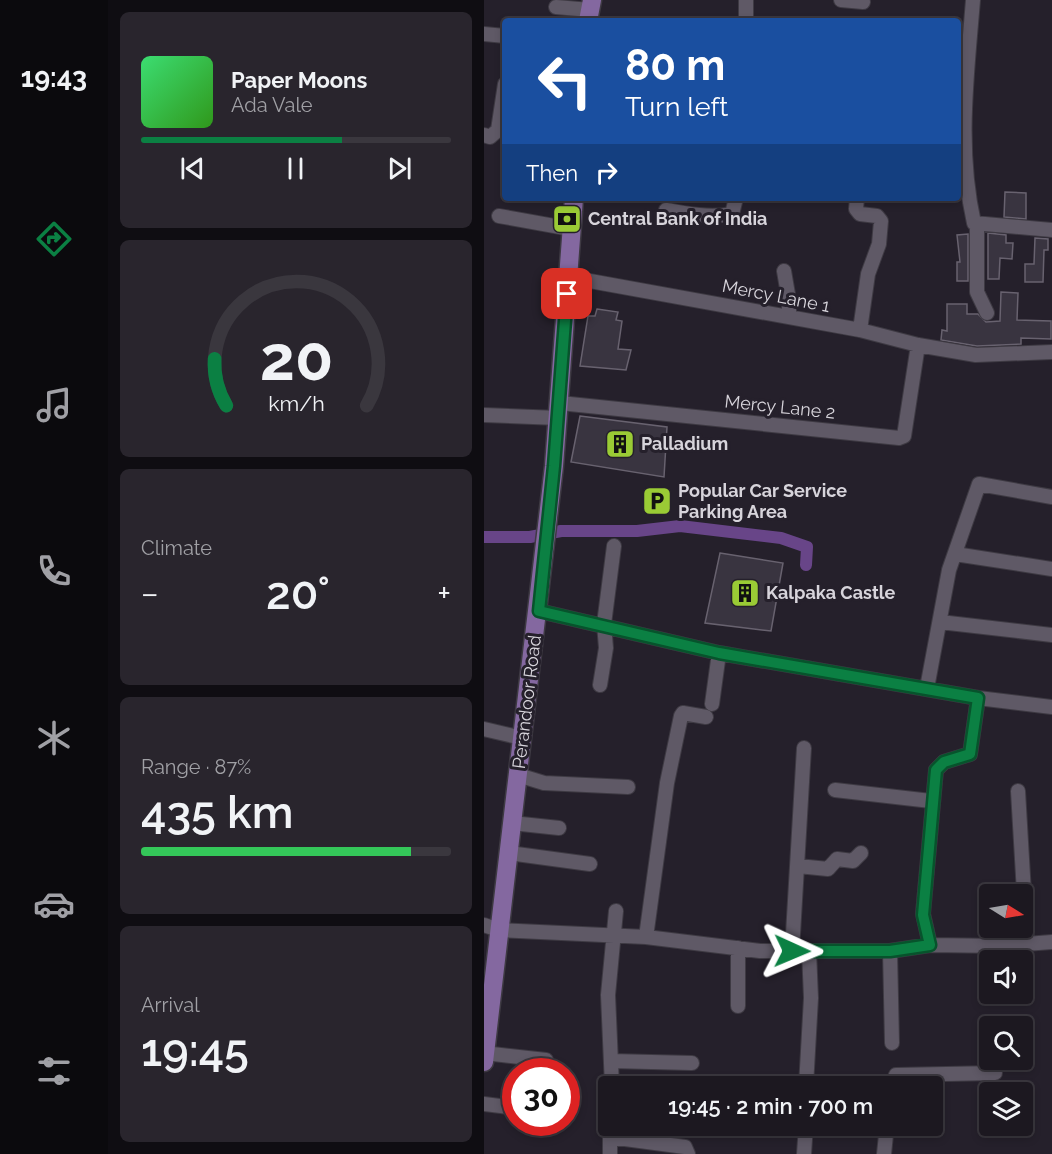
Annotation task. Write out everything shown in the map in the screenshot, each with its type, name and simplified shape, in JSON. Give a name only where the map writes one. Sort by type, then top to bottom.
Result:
[{"type":"main road","name":"Perandoor Road","points":[[484,1062],[491,928],[509,853],[539,611],[559,410],[574,201]]},
{"type":"street","points":[[746,0],[746,18]]},
{"type":"street","points":[[841,0],[863,2]]},
{"type":"street","points":[[973,0],[964,37],[962,65],[966,185],[974,223],[1051,230]]},
{"type":"street","points":[[556,7],[590,10]]},
{"type":"street","points":[[484,34],[502,37]]},
{"type":"street","points":[[484,135],[495,135],[498,130],[502,104]]},
{"type":"street","points":[[666,210],[698,215],[726,215],[732,214],[735,201]]},
{"type":"street","points":[[857,201],[856,209],[860,214],[877,216],[881,221],[879,244],[868,274],[860,330]]},
{"type":"street","points":[[499,216],[571,229]]},
{"type":"street","points":[[977,224],[977,292],[987,313]]},
{"type":"street","points":[[784,271],[789,317]]},
{"type":"street","name":"Mercy Lane 1","points":[[568,276],[860,330],[918,345],[976,355],[1051,352]]},
{"type":"street","name":"Mercy Lane 2","points":[[559,410],[899,438],[904,436],[918,345]]},
{"type":"street","points":[[484,415],[559,410]]},
{"type":"street","points":[[927,688],[955,554],[979,484],[1051,497]]},
{"type":"street","points":[[600,685],[606,648],[604,624],[614,546]]},
{"type":"street","points":[[955,554],[1051,569]]},
{"type":"street","points":[[539,611],[604,624],[719,653],[978,698],[1051,706]]},
{"type":"street","points":[[940,622],[1051,635]]},
{"type":"street","points":[[712,704],[719,653]]},
{"type":"street","points":[[930,945],[923,915],[931,801],[936,770],[944,762],[970,754],[978,698]]},
{"type":"street","points":[[646,937],[667,783],[681,716],[683,713],[688,713],[706,717]]},
{"type":"street","points":[[484,729],[522,738]]},
{"type":"street","points":[[792,951],[804,748]]},
{"type":"street","points":[[518,775],[544,783],[628,787]]},
{"type":"street","points":[[835,790],[931,801]]},
{"type":"street","points":[[1018,791],[1027,944]]},
{"type":"street","points":[[512,823],[559,828]]},
{"type":"street","points":[[509,853],[590,864]]},
{"type":"street","points":[[798,866],[828,869],[837,859],[853,861],[861,853]]},
{"type":"street","points":[[612,1076],[608,995],[616,911]]},
{"type":"street","points":[[491,928],[646,937],[738,948],[792,951],[890,951],[930,945],[1051,942]]},
{"type":"street","points":[[738,948],[738,1006]]},
{"type":"street","points":[[807,1076],[811,998],[809,951]]},
{"type":"street","points":[[890,951],[892,1043]]},
{"type":"street","points":[[484,1053],[528,1058]]},
{"type":"street","points":[[611,1061],[692,1063]]},
{"type":"street","points":[[896,1076],[995,1072]]},
{"type":"street","points":[[484,1104],[502,1106]]},
{"type":"street","points":[[610,1136],[610,1154]]},
{"type":"street","points":[[633,1136],[685,1147],[688,1154]]},
{"type":"street","points":[[804,1154],[805,1136]]},
{"type":"street","points":[[884,1154],[886,1136]]},
{"type":"building","points":[[1005,192],[1026,193],[1026,219],[1004,217]]},
{"type":"building","points":[[988,233],[1006,235],[1006,243],[1013,243],[1012,259],[1000,258],[999,279],[988,279]]},
{"type":"building","points":[[968,234],[968,281],[957,281],[957,262],[960,262],[957,235]]},
{"type":"building","points":[[1035,238],[1048,239],[1048,250],[1044,250],[1043,282],[1025,282],[1025,264],[1034,264]]},
{"type":"building","points":[[1001,292],[1018,293],[1017,320],[1051,321],[1051,339],[1021,338],[1021,344],[977,346],[941,340],[942,330],[947,331],[947,304],[967,304],[967,314],[978,314],[986,322],[1000,321]]},
{"type":"building","points":[[597,309],[618,312],[616,320],[622,321],[618,349],[631,350],[626,370],[580,366],[588,316],[595,316]]},
{"type":"building","name":"Palladium","points":[[580,416],[667,427],[664,477],[571,462]]},
{"type":"building","name":"Kalpaka Castle","points":[[720,553],[783,563],[771,631],[705,623]]},
{"type":"waterway","points":[[484,537],[530,537],[561,531],[637,531],[680,526],[781,538],[807,547],[806,565]]},
{"type":"place","name":"Central Bank of India","points":[[567,219]]},
{"type":"place","name":"Palladium","points":[[620,444]]},
{"type":"place","name":"Popular Car Service Parking Area","points":[[657,501]]},
{"type":"place","name":"Kalpaka Castle","points":[[745,593]]},
{"type":"route","points":[[567,294],[560,403],[539,611],[604,624],[719,653],[978,698],[970,754],[944,762],[936,770],[931,801],[923,915],[930,945],[890,951],[792,951]]}]
